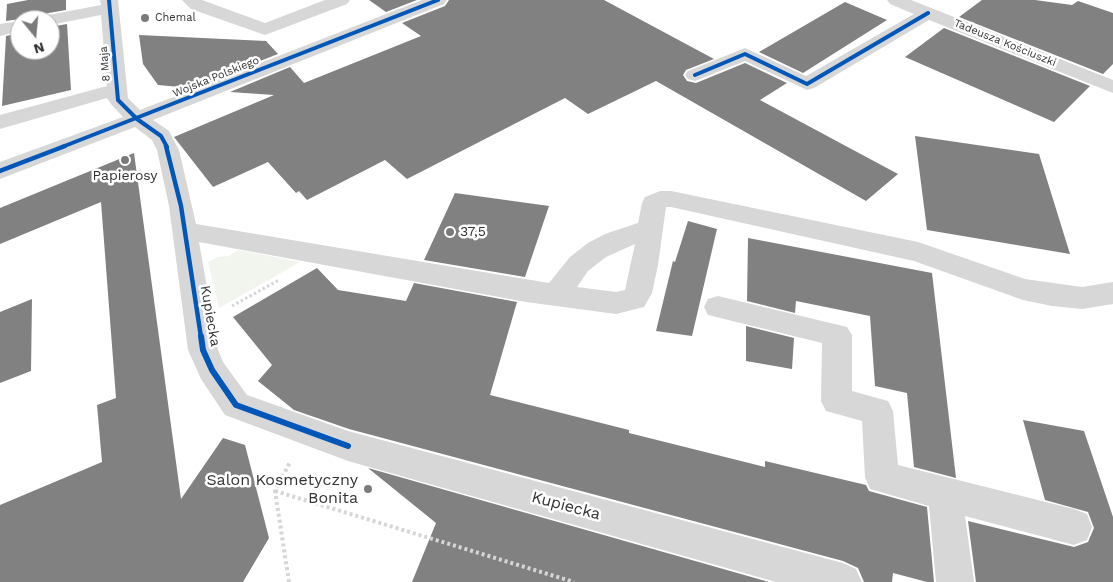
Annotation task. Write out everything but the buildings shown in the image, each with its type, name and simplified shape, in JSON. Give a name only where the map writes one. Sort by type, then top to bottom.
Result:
[{"type":"street","points":[[191,0],[197,5],[265,29],[352,4],[380,23]]},
{"type":"street","name":"Wojska Polskiego","points":[[0,171],[438,0]]},
{"type":"street","name":"Tadeusza Kościuszki","points":[[896,0],[1113,87]]},
{"type":"street","points":[[60,17],[109,4]]},
{"type":"street","name":"8 Maja","points":[[109,4],[118,100],[137,119]]},
{"type":"street","points":[[695,75],[745,54],[806,84],[928,13]]},
{"type":"street","points":[[0,122],[117,89]]},
{"type":"street","name":"Kupiecka","points":[[137,119],[161,136],[168,150],[181,206],[203,350],[212,370],[236,405],[348,446],[843,582]]},
{"type":"street","points":[[184,235],[199,233],[526,291],[616,303],[634,299],[638,293],[645,265],[654,203],[660,199],[671,199],[918,252],[1023,289],[1082,298],[1113,293]]},
{"type":"street","points":[[556,295],[579,264],[597,250],[614,240],[650,228]]},
{"type":"street","points":[[718,307],[837,335],[837,402],[877,411],[882,477],[1074,527]]},
{"type":"street","points":[[945,493],[955,582]]},
{"type":"path","points":[[199,324],[323,255]]},
{"type":"path","points":[[289,582],[275,491],[307,431]]},
{"type":"path","points":[[275,491],[574,582]]},
{"type":"shaded area","points":[[238,250],[300,262],[219,308],[208,262],[217,257],[229,256]]},
{"type":"cycle path","points":[[109,0],[118,100],[137,119],[161,136],[168,150],[181,206],[203,350],[212,370],[236,405],[348,446]]},
{"type":"cycle path","points":[[0,171],[438,0]]},
{"type":"cycle path","points":[[695,75],[745,54],[807,84],[928,13]]},
{"type":"place","name":"Chemal","points":[[145,18]]},
{"type":"place","name":"Papierosy","points":[[125,160]]},
{"type":"place","name":"37,5","points":[[450,232]]},
{"type":"place","name":"Salon Kosmetyczny Bonita","points":[[368,489]]}]
